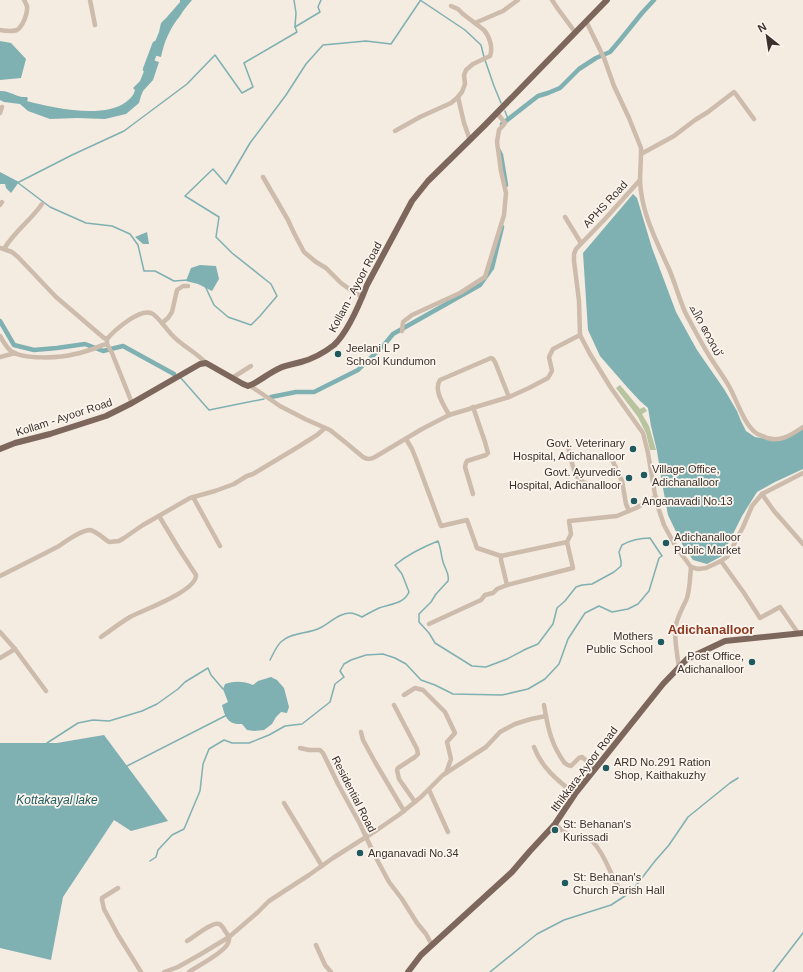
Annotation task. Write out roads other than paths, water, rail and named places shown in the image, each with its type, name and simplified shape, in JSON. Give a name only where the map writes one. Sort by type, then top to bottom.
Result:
[{"type":"main road","name":"Kollam - Ayoor Road","points":[[249,385],[278,369],[316,356],[334,344],[342,336],[363,296],[367,285],[412,201],[428,180],[497,113],[607,0]]},
{"type":"main road","name":"Kollam - Ayoor Road","points":[[0,449],[15,443],[50,434],[106,416],[132,403],[191,368],[206,362]]},
{"type":"main road","points":[[206,362],[243,384],[249,385]]},
{"type":"main road","name":"Ithikkara-Ayoor Road","points":[[408,972],[420,955],[512,872],[555,824],[574,794],[663,684],[687,659],[724,642],[801,633]]},
{"type":"street","points":[[0,30],[13,31],[22,25],[27,12],[27,5],[24,0]]},
{"type":"street","points":[[90,0],[95,25]]},
{"type":"street","points":[[475,23],[503,11],[518,0]]},
{"type":"street","points":[[552,0],[575,32]]},
{"type":"street","points":[[396,131],[451,104],[462,92],[465,84],[464,75],[466,70],[473,64],[490,56],[491,46],[487,33],[458,9],[451,6]]},
{"type":"street","name":"APHS Road","points":[[580,335],[579,301],[574,254],[581,243],[640,180],[641,154],[641,148],[614,86],[603,55],[586,21]]},
{"type":"street","points":[[641,154],[674,136],[734,92],[754,119]]},
{"type":"street","points":[[458,97],[464,123],[470,140]]},
{"type":"street","points":[[0,113],[2,107]]},
{"type":"street","points":[[402,331],[403,322],[412,315],[460,292],[485,277],[504,215],[506,193],[497,142],[499,130],[505,123],[497,113]]},
{"type":"street","points":[[263,177],[288,220],[304,252],[326,268],[341,283],[352,291],[363,296]]},
{"type":"street","name":"ചിറ റോഡ്","points":[[640,180],[640,192],[644,210],[685,312],[729,387],[747,423],[752,430],[760,436],[778,439],[787,437],[803,427]]},
{"type":"street","points":[[42,204],[36,214],[2,249],[12,252],[18,257],[56,297],[104,338],[112,353],[132,403]]},
{"type":"street","points":[[565,217],[581,243]]},
{"type":"street","points":[[162,323],[172,312],[177,290],[183,286],[188,286]]},
{"type":"street","points":[[0,336],[11,351],[19,355],[30,357],[65,357],[95,348],[107,342],[119,327],[137,316],[149,313],[162,323],[172,335],[206,362]]},
{"type":"street","points":[[249,385],[280,406],[330,430],[355,451],[366,459],[369,459],[375,457],[437,420],[509,397],[548,378],[552,371],[549,357],[553,349],[580,335],[611,388],[643,433],[656,496],[664,525],[676,547],[691,567],[698,569],[706,568],[722,561],[727,557],[752,506],[762,494],[803,473]]},
{"type":"street","points":[[0,358],[15,353]]},
{"type":"street","points":[[449,415],[437,389],[440,380],[491,358],[495,362],[509,397]]},
{"type":"street","points":[[232,378],[251,366]]},
{"type":"street","points":[[472,408],[488,453],[466,463],[473,494]]},
{"type":"street","points":[[0,576],[82,533],[91,530],[108,542],[119,541],[143,525],[193,497],[234,484],[262,469],[318,435],[325,428]]},
{"type":"street","points":[[406,439],[412,448],[440,526],[467,520],[477,548],[502,556],[567,542]]},
{"type":"street","points":[[568,446],[575,471],[579,479],[595,485],[610,486],[622,483]]},
{"type":"street","points":[[610,455],[622,483],[626,504],[629,511]]},
{"type":"street","points":[[762,494],[774,511],[803,544]]},
{"type":"street","points":[[429,624],[481,600],[486,595],[493,593],[497,589],[507,585],[573,568],[567,542],[570,534],[569,521],[613,517],[636,508],[656,496]]},
{"type":"street","points":[[193,497],[220,546]]},
{"type":"street","points":[[101,637],[131,616],[172,598],[193,583],[196,578],[196,575],[159,516]]},
{"type":"street","points":[[502,556],[507,585]]},
{"type":"street","points":[[722,561],[760,618],[780,607],[801,633]]},
{"type":"street","points":[[679,667],[676,652],[675,629],[688,596],[691,567]]},
{"type":"street","points":[[0,632],[15,649],[46,691]]},
{"type":"street","points":[[0,658],[15,649]]},
{"type":"street","points":[[404,695],[414,688],[423,690],[445,712],[455,733],[448,742],[451,759],[446,773]]},
{"type":"street","points":[[394,705],[417,749],[418,754],[397,770],[400,779],[415,802]]},
{"type":"street","points":[[544,705],[551,739],[566,765],[571,766],[582,757],[596,768]]},
{"type":"street","points":[[164,972],[184,964],[229,936],[269,901],[366,838],[404,811],[429,790],[446,773],[486,747],[500,732],[515,724],[546,716]]},
{"type":"street","points":[[361,732],[363,740],[371,756],[404,811]]},
{"type":"street","points":[[534,747],[536,754],[544,766],[574,794]]},
{"type":"street","name":"Residential Road","points":[[300,748],[320,750],[323,753],[389,882],[426,934],[432,945]]},
{"type":"street","points":[[429,790],[448,832]]},
{"type":"street","points":[[284,803],[322,866]]},
{"type":"street","points":[[555,824],[572,836],[586,838],[593,842],[609,866],[622,893]]},
{"type":"street","points":[[118,888],[102,898],[102,904],[118,935],[141,972]]},
{"type":"street","points":[[187,941],[208,927],[217,923],[220,924],[229,936],[229,940],[225,947],[189,972]]},
{"type":"street","points":[[316,945],[325,965],[331,972]]},
{"type":"water","points":[[180,0],[192,0],[170,30],[161,57],[150,54],[161,23],[180,2]]},
{"type":"water","points":[[0,41],[11,43],[26,59],[21,78],[0,80]]},
{"type":"water","points":[[149,59],[159,62],[153,80],[143,91],[139,103],[126,114],[105,119],[50,119],[28,111],[20,104],[0,100],[0,91],[3,91],[27,97],[27,101],[64,109],[92,111],[116,107],[126,102],[133,95],[135,90],[133,88],[140,81]]},
{"type":"water","points":[[0,172],[19,182],[11,193],[6,188],[5,184],[0,184]]},
{"type":"water","points":[[633,194],[637,198],[652,248],[676,312],[697,350],[737,411],[746,431],[755,437],[774,440],[803,428],[803,469],[757,492],[742,516],[722,556],[707,564],[693,560],[682,544],[668,515],[648,408],[600,356],[588,330],[583,253]]},
{"type":"water","points":[[147,232],[149,244],[143,244],[135,237]]},
{"type":"water","points":[[200,265],[216,266],[219,279],[212,291],[198,284],[186,281],[191,268]]},
{"type":"water","points":[[271,677],[277,680],[284,688],[289,707],[287,713],[281,712],[272,724],[264,730],[247,730],[242,724],[230,722],[224,713],[222,705],[228,702],[223,689],[225,684],[239,682],[253,685],[258,681]]},
{"type":"water","name":"Kottakayal lake","points":[[104,735],[168,821],[131,831],[114,820],[63,897],[51,960],[0,948],[0,743],[57,743]]},
{"type":"waterway","points":[[294,0],[296,13],[295,27]]},
{"type":"waterway","points":[[19,182],[124,131],[187,84],[215,55],[242,93],[253,87],[244,63],[297,32],[295,27],[320,12],[318,7],[321,0]]},
{"type":"waterway","points":[[420,0],[465,30],[481,45],[484,57]]},
{"type":"waterway","points":[[502,124],[538,96],[560,88],[579,69],[596,58],[610,52],[654,0]]},
{"type":"waterway","points":[[205,286],[214,305],[228,317],[251,325],[277,296],[271,284],[232,253],[216,237],[219,217],[185,196],[213,169],[226,184],[250,143],[286,95],[306,64],[323,45],[366,41],[391,44],[420,1]]},
{"type":"waterway","points":[[147,69],[156,45]]},
{"type":"waterway","points":[[485,60],[501,103]]},
{"type":"waterway","points":[[505,111],[508,119]]},
{"type":"waterway","points":[[499,151],[506,185]]},
{"type":"waterway","points":[[17,182],[50,207],[86,223],[112,226],[130,234],[138,245],[144,271],[155,271],[174,281],[188,280]]},
{"type":"waterway","points":[[271,397],[296,392],[314,392],[358,370],[384,345],[393,334],[480,285],[492,268],[502,227]]},
{"type":"waterway","points":[[0,321],[14,345],[34,350],[85,344],[103,351],[123,346],[174,374]]},
{"type":"waterway","points":[[180,377],[209,410],[264,399]]},
{"type":"waterway","points":[[150,861],[156,857],[158,850],[172,835],[184,829],[200,791],[203,764],[209,749],[224,740],[232,743],[249,743],[269,735],[285,726],[302,724],[330,702],[335,684],[344,677],[340,671],[344,664],[366,655],[383,654],[406,664],[421,680],[453,694],[502,695],[528,689],[545,679],[559,664],[568,639],[585,613],[599,606],[612,612],[628,609],[638,604],[649,591],[659,558],[662,556],[650,538],[643,538],[622,545],[619,552],[621,566],[614,572],[592,584],[576,587],[565,601],[557,608],[553,624],[538,644],[486,667],[472,666],[435,643],[429,633],[419,622],[419,614],[448,581],[448,574],[443,562],[438,541],[415,552],[395,565],[402,574],[409,592],[404,599],[379,608],[362,617],[356,614],[346,613],[320,628],[290,636],[280,643],[270,660]]},
{"type":"waterway","points":[[47,743],[78,723],[93,720],[109,721],[142,711],[157,704],[185,682],[208,668],[211,675],[223,689]]},
{"type":"waterway","points":[[127,766],[227,715]]},
{"type":"waterway","points":[[490,972],[537,934],[564,920],[611,905],[631,892],[669,845],[688,817],[738,778]]},
{"type":"waterway","points":[[773,972],[803,933]]},
{"type":"place","name":"Jeelani L P School Kundumon","points":[[338,354]]},
{"type":"place","name":"Govt. Veterinary Hospital, Adichanalloor","points":[[633,449]]},
{"type":"place","name":"Village Office, Adichanalloor","points":[[644,475]]},
{"type":"place","name":"Govt. Ayurvedic Hospital, Adichanalloor","points":[[629,478]]},
{"type":"place","name":"Anganavadi No.13","points":[[634,501]]},
{"type":"place","name":"Adichanalloor Public Market","points":[[666,543]]},
{"type":"place","name":"Mothers Public School","points":[[661,642]]},
{"type":"place","name":"Post Office, Adichanalloor","points":[[752,662]]},
{"type":"place","name":"ARD No.291 Ration Shop, Kaithakuzhy","points":[[606,768]]},
{"type":"place","name":"St: Behanan's Kurissadi","points":[[555,830]]},
{"type":"place","name":"Anganavadi No.34","points":[[360,853]]},
{"type":"place","name":"St: Behanan's Church Parish Hall","points":[[565,883]]},
{"type":"district","name":"Adichanalloor","points":[[711,629]]}]
